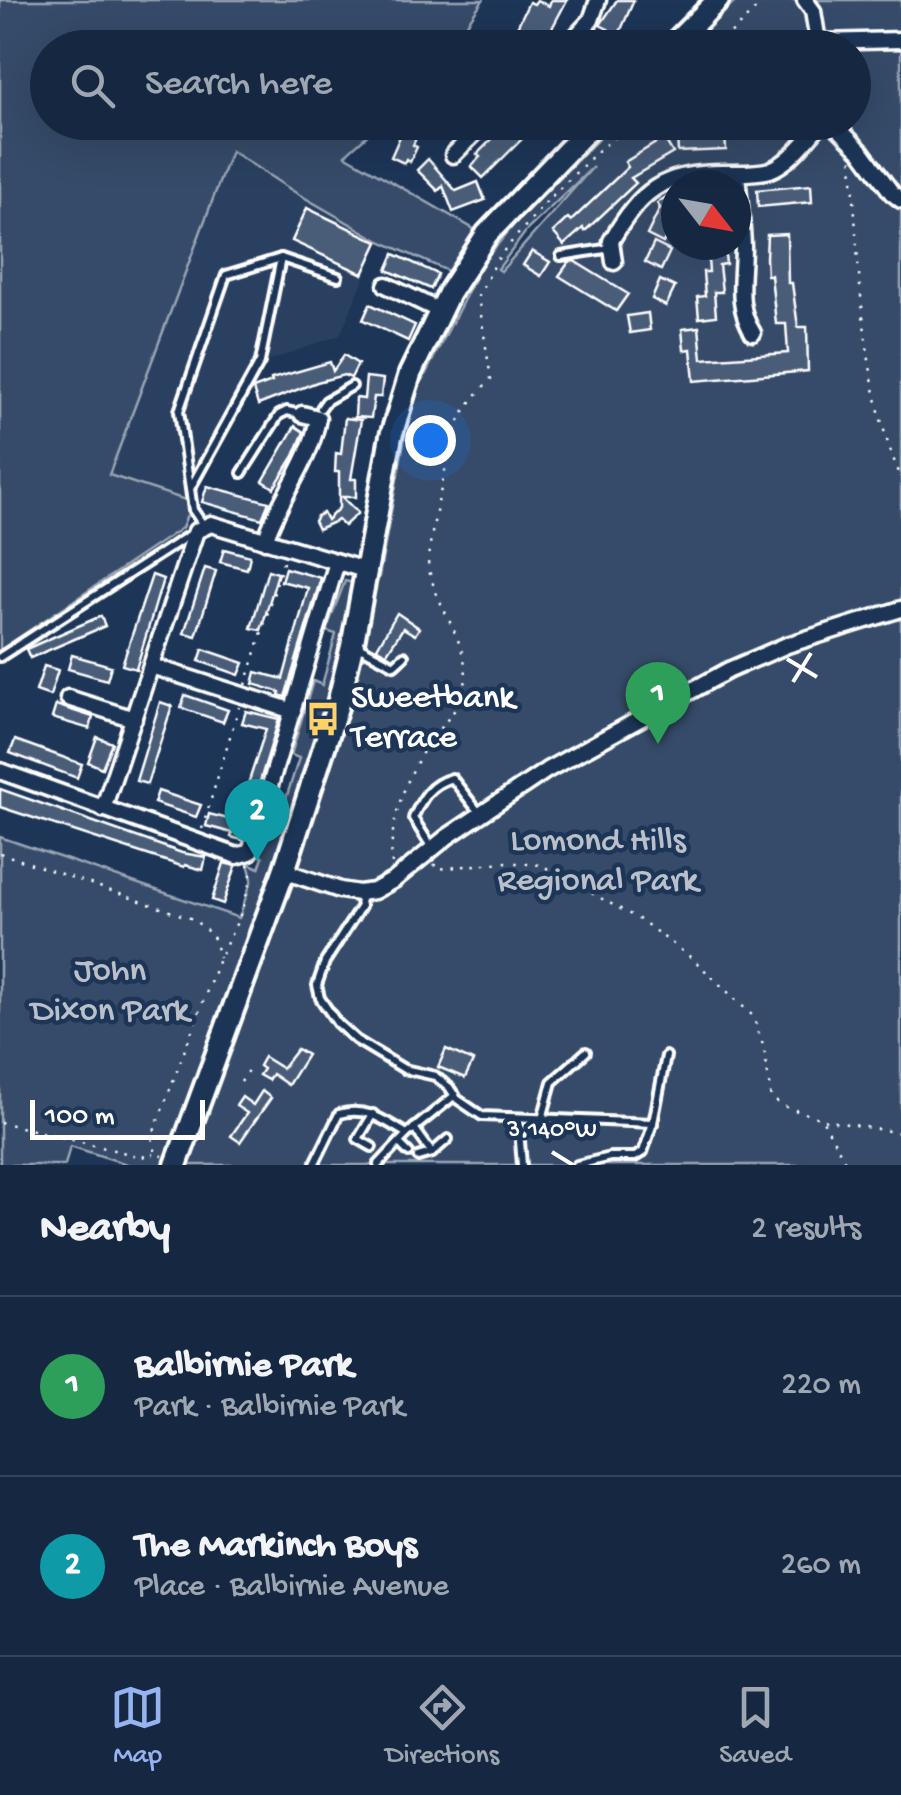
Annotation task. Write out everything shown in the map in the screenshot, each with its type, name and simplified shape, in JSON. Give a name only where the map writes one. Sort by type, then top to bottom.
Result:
[{"type":"main road","points":[[688,30],[718,0]]},
{"type":"main road","points":[[177,1163],[284,871],[338,704],[400,402],[440,310],[487,234],[578,140]]},
{"type":"street","points":[[582,30],[591,20],[598,0]]},
{"type":"street","points":[[805,0],[813,11],[816,30]]},
{"type":"street","points":[[871,42],[901,40]]},
{"type":"street","points":[[452,155],[467,140]]},
{"type":"street","points":[[751,172],[769,170],[790,157],[806,140]]},
{"type":"street","points":[[851,141],[901,200]]},
{"type":"street","points":[[613,255],[610,241],[645,192],[661,184]]},
{"type":"street","points":[[742,260],[743,318],[752,333]]},
{"type":"street","points":[[386,285],[440,310]]},
{"type":"street","points":[[266,541],[274,514],[306,459],[320,413],[302,414]]},
{"type":"street","points":[[103,809],[201,529],[211,524],[368,570]]},
{"type":"street","points":[[0,771],[237,856],[248,852],[337,562]]},
{"type":"street","points":[[284,871],[358,894],[374,891],[547,770],[729,670],[787,645],[901,609]]},
{"type":"street","points":[[151,666],[293,711]]},
{"type":"street","points":[[68,698],[134,718]]},
{"type":"lane","points":[[561,256],[613,255]]},
{"type":"lane","points":[[191,488],[260,362],[281,258]]},
{"type":"lane","points":[[0,657],[201,529],[193,510],[180,411],[226,275],[281,258],[338,277]]},
{"type":"lane","points":[[320,413],[326,401],[352,386]]},
{"type":"lane","points":[[242,473],[278,415],[302,414]]},
{"type":"lane","points":[[353,642],[394,665],[404,656]]},
{"type":"lane","points":[[429,852],[413,818],[422,799],[437,782],[452,778],[480,814]]},
{"type":"lane","points":[[358,894],[361,906],[325,962],[317,986],[320,998],[337,1023],[356,1040],[404,1069],[435,1076],[482,1116],[652,1123]]},
{"type":"lane","points":[[542,1118],[552,1082],[586,1052]]},
{"type":"lane","points":[[577,1165],[610,1157],[635,1157],[647,1146],[666,1056]]},
{"type":"lane","points":[[378,1165],[406,1134],[455,1095]]},
{"type":"lane","points":[[314,1165],[339,1114],[355,1109],[373,1114],[406,1134]]},
{"type":"lane","points":[[372,1147],[358,1138],[373,1114]]},
{"type":"lane","points":[[518,1118],[522,1165]]},
{"type":"lane","points":[[414,1128],[432,1154]]},
{"type":"lane","points":[[398,1143],[413,1155],[432,1154],[448,1139]]},
{"type":"path","points":[[734,30],[765,0]]},
{"type":"path","points":[[394,880],[390,843],[404,790],[430,742],[455,714],[464,688],[466,668],[428,561],[456,427],[491,379],[478,296],[500,255],[548,200],[612,140]]},
{"type":"path","points":[[851,141],[870,360],[881,419],[901,477]]},
{"type":"path","points":[[198,841],[288,548]]},
{"type":"path","points":[[0,852],[193,919],[213,936],[218,958]]},
{"type":"path","points":[[156,1154],[152,1137],[218,958],[230,941],[252,879],[248,852]]},
{"type":"path","points":[[429,852],[438,869],[504,862],[540,865],[642,921],[694,960],[753,1016],[764,1048],[772,1098],[822,1120],[901,1133]]},
{"type":"path","points":[[240,1082],[248,1070]]},
{"type":"path","points":[[822,1120],[847,1165]]},
{"type":"path","points":[[0,1122],[142,1157],[156,1154],[177,1163]]},
{"type":"shaded area","points":[[231,150],[380,241],[340,335],[263,363],[192,502],[109,475]]},
{"type":"green space","points":[[0,0],[483,0],[463,30],[30,30],[30,140],[362,140],[345,155],[479,232],[452,273],[380,241],[231,151],[109,475],[192,502],[182,528],[0,650]]},
{"type":"green space","name":"Lomond Hills Regional Park","points":[[737,0],[901,0],[901,1165],[173,1165],[379,577],[406,431],[419,387],[483,262],[518,220],[597,140],[871,140],[871,30],[706,30]],"holes":[[[593,167],[501,271],[498,269],[527,230]]]},
{"type":"green space","name":"John Dixon Park","points":[[345,581],[358,584],[324,725],[164,1165],[130,1165],[70,1146],[65,1165],[0,1165],[0,837],[239,918],[252,879],[248,863],[259,868],[263,857],[256,854],[272,805],[283,808],[299,758],[291,755],[313,681],[322,685],[336,634],[326,631]]},
{"type":"building","points":[[537,0],[549,6],[551,0],[567,0],[551,30],[516,30],[529,2],[534,4]]},
{"type":"building","points":[[617,0],[634,0],[621,30],[607,30],[600,25]]},
{"type":"building","points":[[398,140],[415,140],[413,145],[417,147],[410,162],[391,157]]},
{"type":"building","points":[[491,140],[521,140],[483,178],[471,166],[480,157],[477,154]]},
{"type":"building","points":[[661,140],[665,140],[673,153],[631,178],[636,183],[585,231],[583,228],[564,245],[553,232],[568,218],[571,221],[628,167],[625,162]]},
{"type":"building","points":[[677,140],[725,140],[726,150],[678,152]]},
{"type":"building","points":[[428,159],[456,191],[478,182],[485,200],[453,212],[443,186],[438,191],[417,170]]},
{"type":"building","points":[[811,185],[812,202],[758,207],[757,190]]},
{"type":"building","points":[[661,200],[661,242],[647,235],[660,208],[657,203]]},
{"type":"building","points":[[307,208],[378,242],[363,274],[292,241]]},
{"type":"building","points":[[787,234],[788,283],[792,283],[798,327],[807,327],[808,371],[694,381],[691,349],[684,350],[682,329],[699,327],[702,359],[788,353],[786,324],[776,324],[766,258],[767,235]]},
{"type":"building","points":[[654,243],[661,246],[661,260],[666,260],[661,270],[645,262]]},
{"type":"building","points":[[532,251],[550,262],[541,276],[523,265]]},
{"type":"building","points":[[394,254],[438,274],[431,289],[387,270]]},
{"type":"building","points":[[708,260],[726,260],[726,264],[719,265],[722,292],[714,292],[716,316],[699,318],[697,297],[705,296],[703,272],[709,272]]},
{"type":"building","points":[[574,261],[628,294],[616,311],[559,276]]},
{"type":"building","points":[[660,280],[675,287],[666,306],[652,299]]},
{"type":"building","points":[[370,304],[415,325],[408,341],[363,320]]},
{"type":"building","points":[[648,313],[650,330],[630,333],[627,316]]},
{"type":"building","points":[[344,355],[358,364],[351,378],[344,375],[317,382],[258,405],[253,389],[272,382],[271,379],[330,362],[333,371]]},
{"type":"building","points":[[366,377],[383,379],[381,397],[374,397],[371,418],[355,417],[356,398],[364,399]]},
{"type":"building","points":[[345,418],[361,420],[351,479],[356,479],[356,497],[342,497],[358,513],[344,526],[338,520],[318,529],[314,521],[317,516],[323,513],[327,520],[339,508],[336,453],[341,454]]},
{"type":"building","points":[[295,426],[304,432],[274,488],[263,481]]},
{"type":"building","points":[[207,486],[269,502],[262,519],[202,502]]},
{"type":"building","points":[[224,549],[250,556],[247,569],[220,562]]},
{"type":"building","points":[[205,568],[216,571],[196,636],[184,633]]},
{"type":"building","points":[[285,568],[321,578],[285,697],[253,684],[256,672],[283,679],[308,588],[281,581]]},
{"type":"building","points":[[268,570],[278,573],[261,630],[251,628]]},
{"type":"building","points":[[152,575],[163,579],[136,669],[122,665]]},
{"type":"building","points":[[397,613],[419,628],[415,635],[403,628],[387,653],[377,648]]},
{"type":"building","points":[[101,616],[105,626],[30,658],[26,649]]},
{"type":"building","points":[[203,649],[244,663],[239,675],[199,661]]},
{"type":"building","points":[[72,655],[111,666],[107,680],[68,669]]},
{"type":"building","points":[[44,666],[58,670],[50,696],[36,691]]},
{"type":"building","points":[[185,695],[228,710],[223,722],[181,708]]},
{"type":"building","points":[[160,702],[172,706],[147,784],[136,781]]},
{"type":"building","points":[[56,705],[93,717],[90,729],[52,718]]},
{"type":"building","points":[[246,711],[279,719],[242,840],[206,826],[209,814],[236,821],[266,729],[242,723]]},
{"type":"building","points":[[97,737],[112,743],[102,768],[88,762]]},
{"type":"building","points":[[15,740],[82,764],[77,778],[10,753]]},
{"type":"building","points":[[0,789],[182,853],[206,857],[203,870],[0,807]]},
{"type":"building","points":[[158,791],[201,805],[196,817],[154,803]]},
{"type":"building","points":[[224,863],[236,866],[223,904],[212,900]]},
{"type":"building","points":[[297,1049],[307,1055],[288,1085],[272,1074],[268,1080],[259,1075],[264,1057],[282,1068]]},
{"type":"building","points":[[446,1049],[473,1061],[465,1078],[438,1067]]},
{"type":"building","points":[[262,1091],[271,1098],[240,1142],[231,1136],[247,1113],[236,1106],[242,1097],[253,1105]]},
{"type":"place","name":"Sweetbank Terrace","points":[[323,719]]},
{"type":"place","name":"Balbirnie Park","points":[[658,744]]},
{"type":"place","name":"The Markinch Boys","points":[[257,861]]}]
